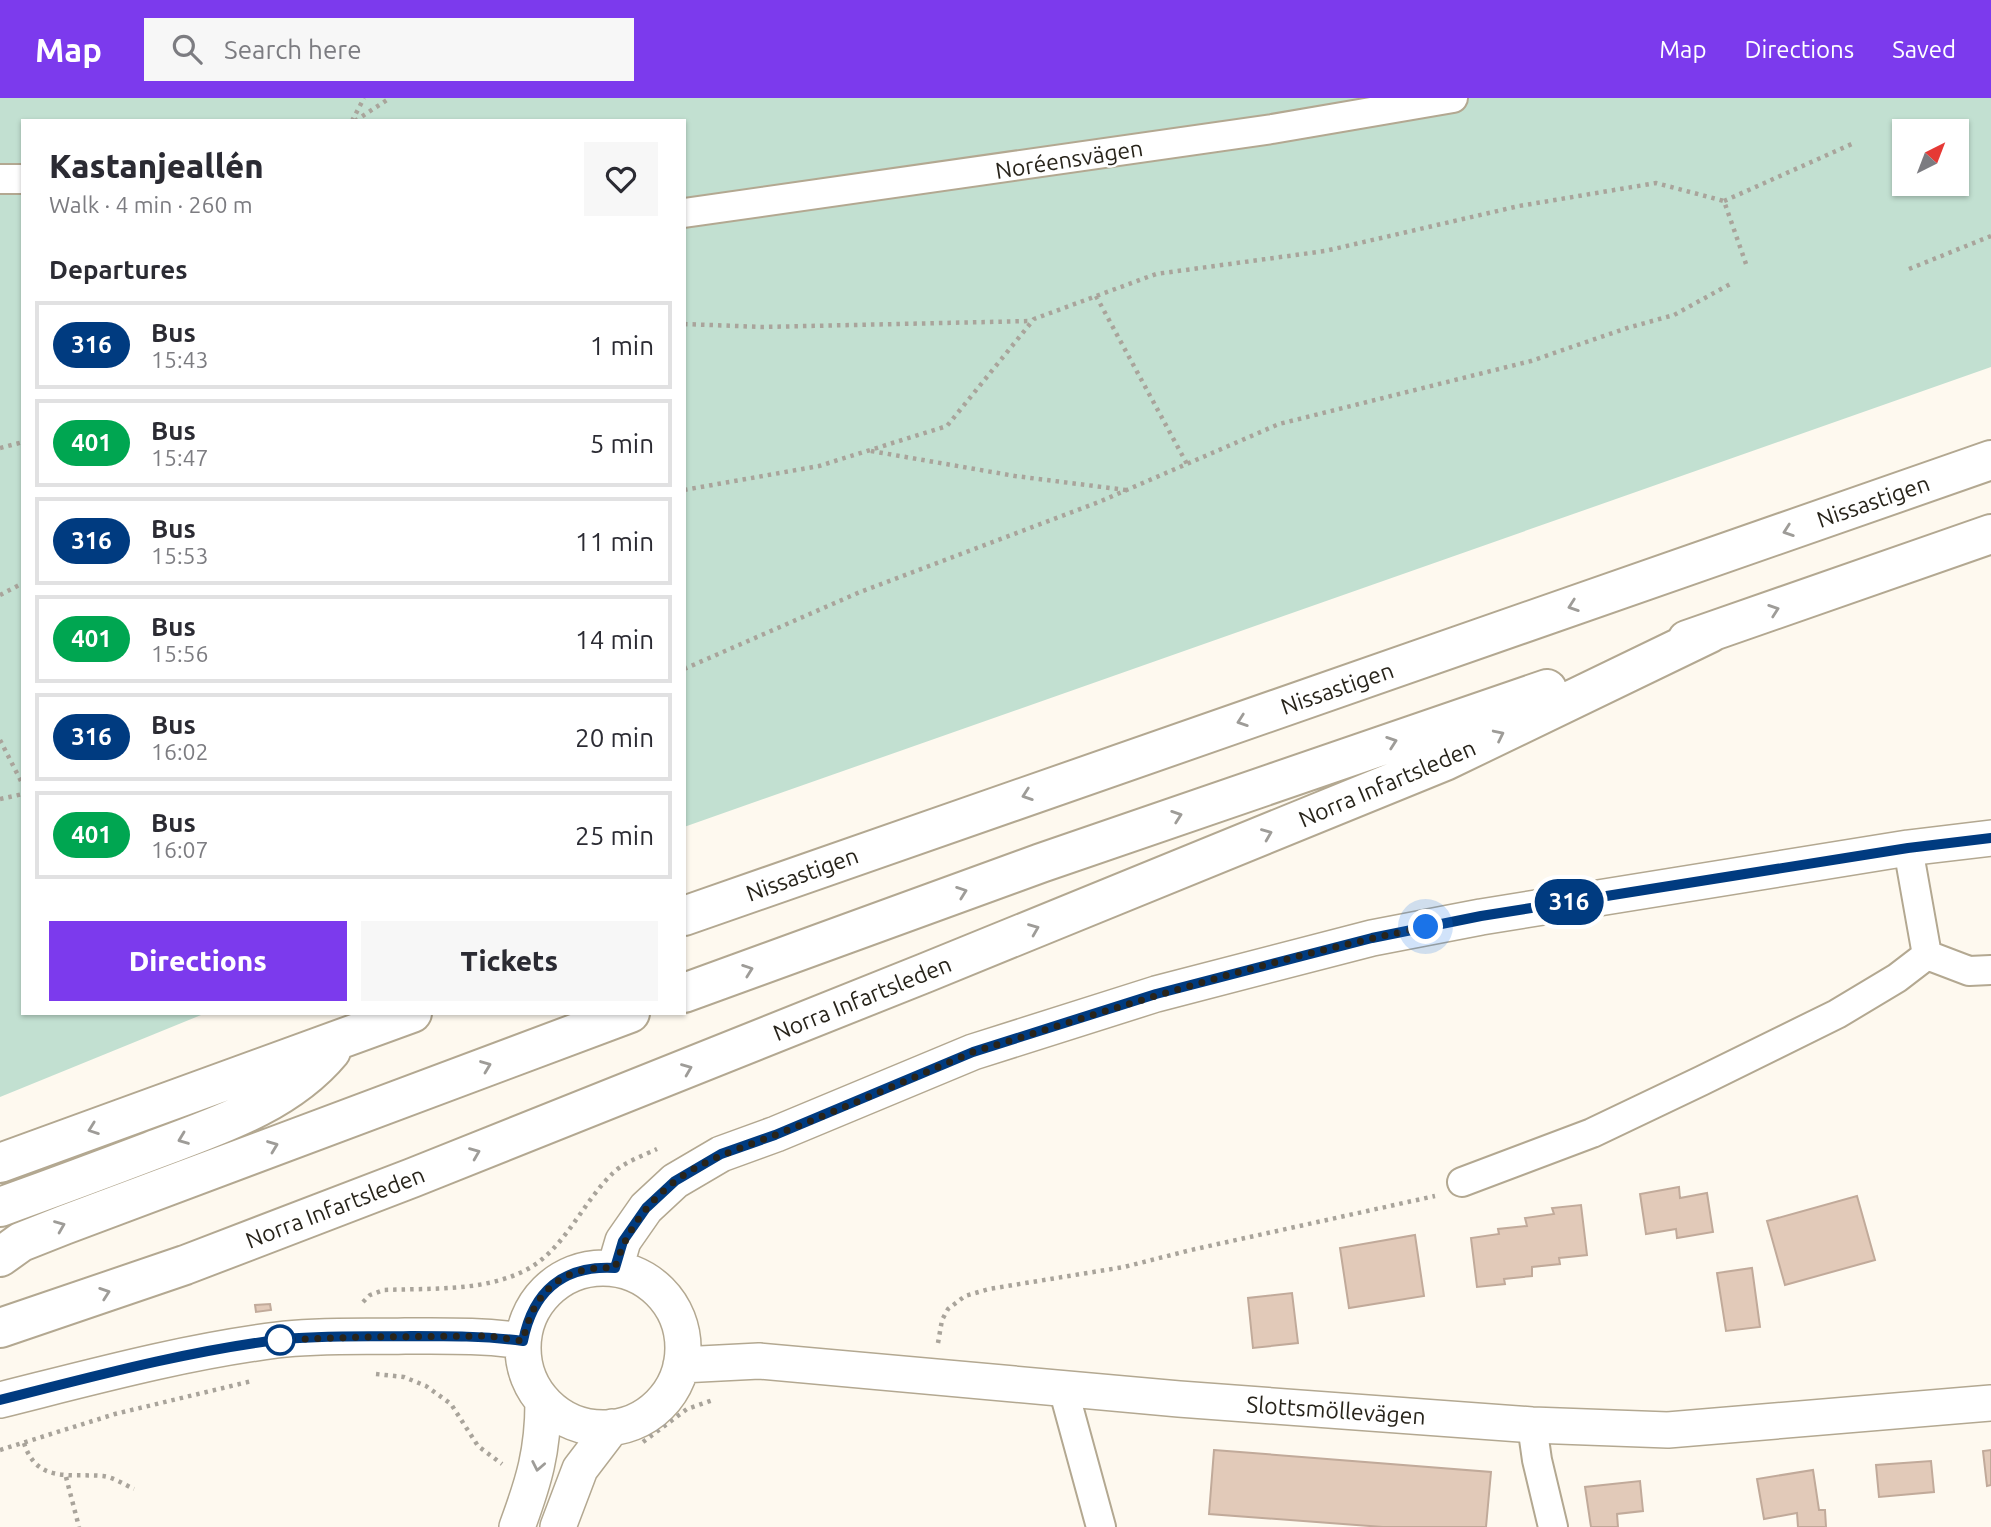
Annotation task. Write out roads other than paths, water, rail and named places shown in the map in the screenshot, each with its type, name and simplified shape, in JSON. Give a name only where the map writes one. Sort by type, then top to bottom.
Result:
[{"type":"highway","name":"Nissastigen","points":[[686,915],[1991,460]]},
{"type":"highway","points":[[686,992],[1041,863],[1991,534]]},
{"type":"highway","name":"Norra Infartsleden","points":[[0,1328],[236,1246],[925,974],[1445,761],[1710,632]]},
{"type":"highway","points":[[0,1163],[406,1015]]},
{"type":"highway","points":[[0,1257],[21,1242],[64,1225],[625,1015]]},
{"type":"highway","points":[[0,1207],[240,1116],[279,1094],[319,1066],[341,1038]]},
{"type":"street","name":"Noréensvägen","points":[[686,213],[1176,143],[1453,98]]},
{"type":"street","points":[[0,179],[21,179]]},
{"type":"street","points":[[615,1268],[623,1241],[646,1208],[675,1181],[721,1154],[775,1135],[973,1052],[1156,994],[1372,938],[1481,916],[1908,848],[1991,838]]},
{"type":"street","points":[[1908,848],[1927,955]]},
{"type":"street","points":[[1927,955],[1969,971],[1991,970]]},
{"type":"street","points":[[1462,1182],[1592,1133],[1701,1081],[1838,1014],[1897,978],[1927,955]]},
{"type":"street","points":[[596,1267],[615,1268],[633,1273],[649,1282],[674,1310],[683,1346],[681,1365],[674,1384],[656,1407],[631,1423],[593,1427],[575,1423],[543,1402],[527,1373],[523,1341],[526,1322],[534,1305],[546,1290],[577,1272],[596,1267]]},
{"type":"street","points":[[0,1400],[202,1351],[279,1340],[489,1336],[523,1341]]},
{"type":"street","name":"Slottsmöllevägen","points":[[681,1365],[759,1361],[933,1378],[1532,1425],[1668,1430],[1991,1404]]},
{"type":"street","points":[[1063,1388],[1101,1527]]},
{"type":"street","points":[[517,1527],[535,1479],[543,1438],[543,1402]]},
{"type":"street","points":[[1532,1425],[1537,1460],[1553,1527]]},
{"type":"street","points":[[558,1527],[580,1469],[612,1427]]}]
